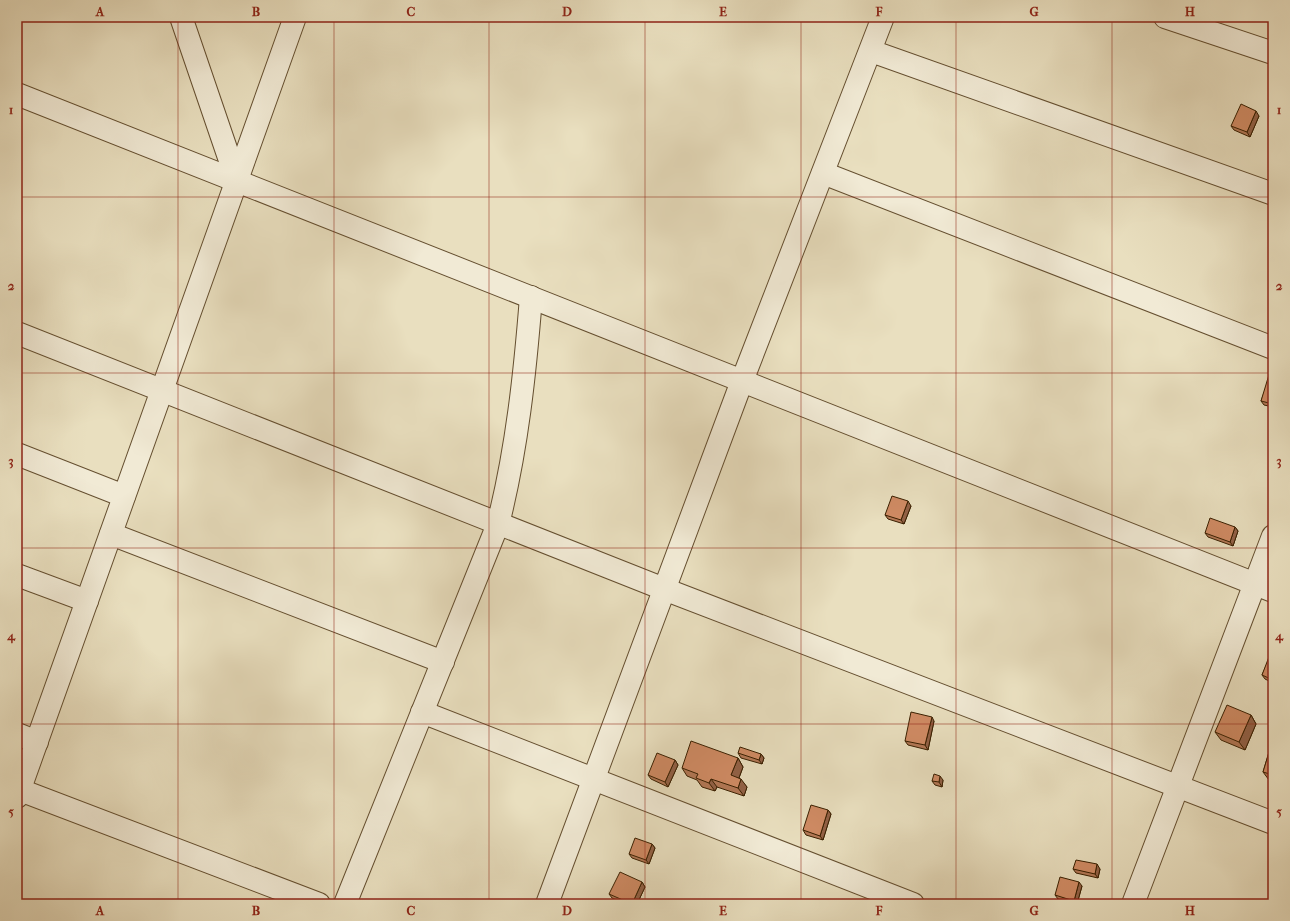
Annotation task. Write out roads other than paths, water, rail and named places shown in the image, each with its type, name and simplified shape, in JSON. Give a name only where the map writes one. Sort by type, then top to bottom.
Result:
[{"type":"street","points":[[181,17],[237,180]]},
{"type":"street","points":[[295,17],[87,601],[27,738],[18,793],[319,904]]},
{"type":"street","points":[[547,904],[742,381],[883,17]]},
{"type":"street","points":[[1165,17],[1273,53]]},
{"type":"street","points":[[871,51],[1273,194]]},
{"type":"street","points":[[17,94],[1264,587]]},
{"type":"street","points":[[823,173],[1273,348]]},
{"type":"street","points":[[345,904],[498,524],[510,478],[525,378],[530,297]]},
{"type":"street","points":[[17,333],[664,589],[1273,823]]},
{"type":"street","points":[[17,454],[124,496]]},
{"type":"street","points":[[111,534],[443,662]]},
{"type":"street","points":[[1133,904],[1177,786],[1264,587],[1273,536]]},
{"type":"street","points":[[17,575],[87,601]]},
{"type":"street","points":[[422,712],[913,904]]}]
